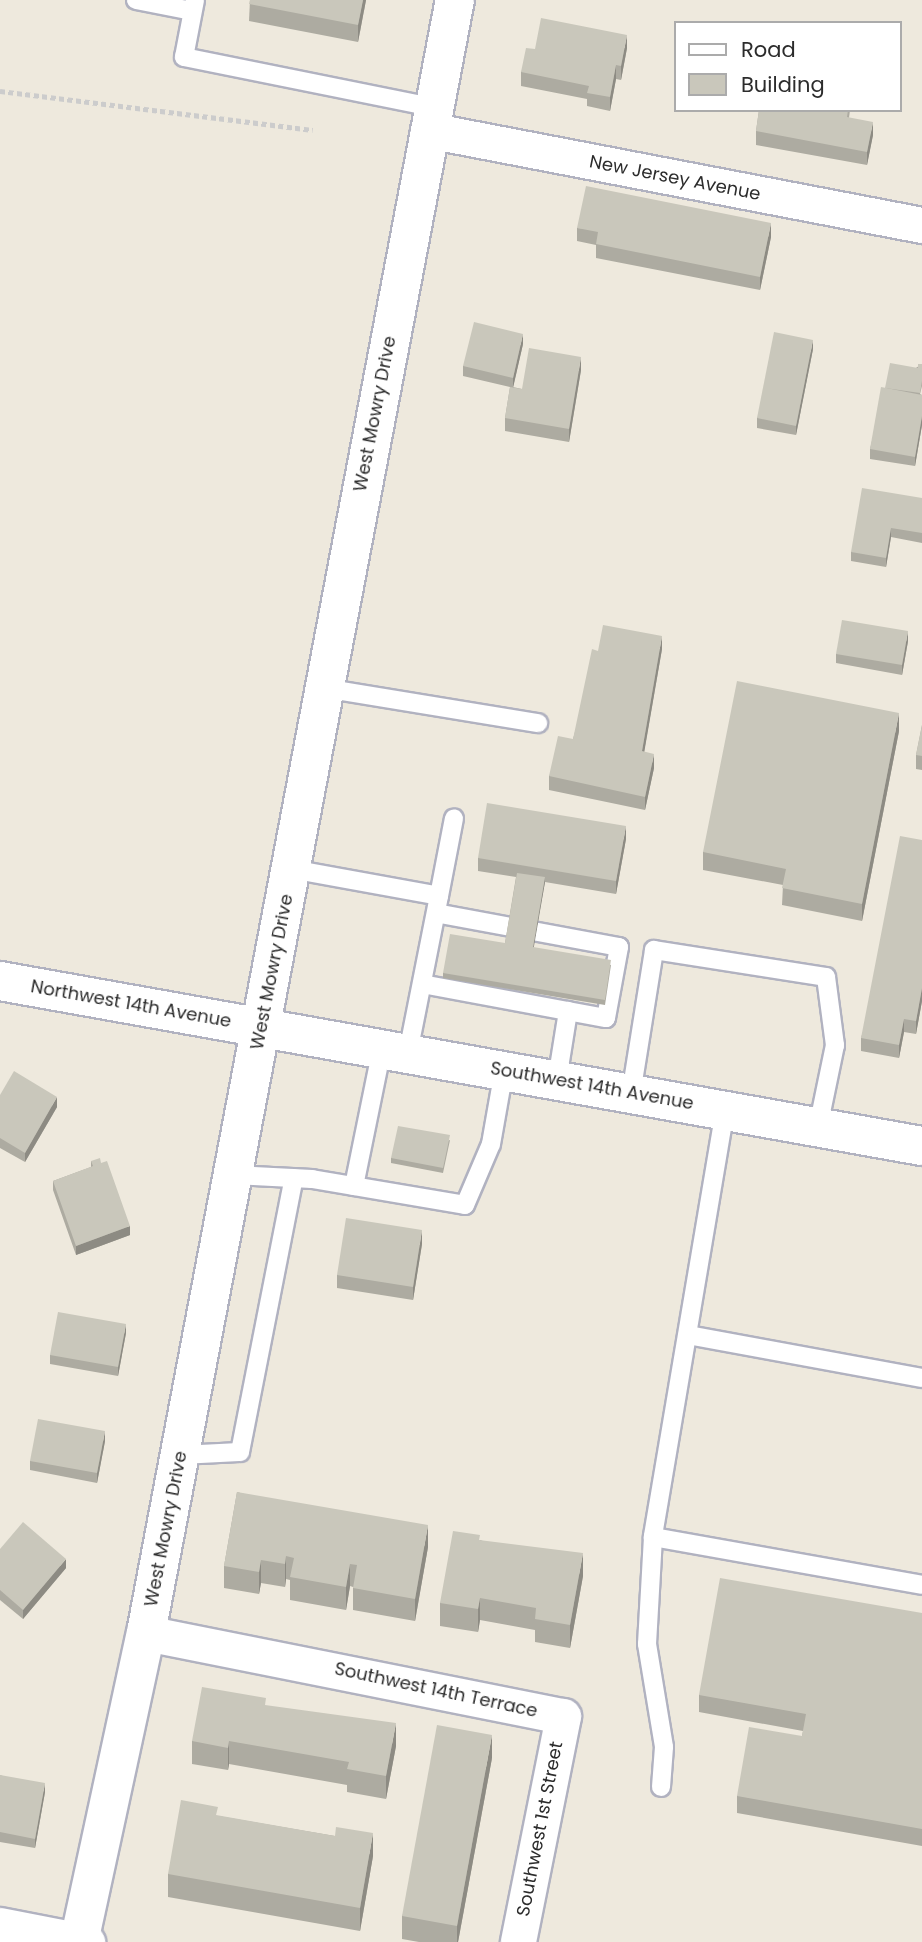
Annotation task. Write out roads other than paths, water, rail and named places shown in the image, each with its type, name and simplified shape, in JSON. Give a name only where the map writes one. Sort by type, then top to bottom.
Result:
[{"type":"street","name":"West Mowry Drive","points":[[82,1942],[146,1633],[234,1175],[454,0]]},
{"type":"street","name":"New Jersey Avenue","points":[[431,119],[922,225]]},
{"type":"street","name":"Northwest 14th Avenue","points":[[0,981],[262,1027]]},
{"type":"street","name":"Southwest 14th Avenue","points":[[262,1027],[922,1146]]},
{"type":"street","name":"Southwest 14th Terrace","points":[[146,1633],[563,1716]]},
{"type":"street","name":"Southwest 1st Street","points":[[518,1942],[563,1716]]},
{"type":"street","points":[[0,1924],[82,1942]]},
{"type":"lane","points":[[136,0],[193,6],[184,57],[431,119]]},
{"type":"lane","points":[[324,688],[538,723]]},
{"type":"lane","points":[[354,1186],[395,1051],[422,984],[454,818]]},
{"type":"lane","points":[[292,869],[619,947],[606,1018],[422,984]]},
{"type":"lane","points":[[631,1094],[654,950],[826,977],[835,1045],[818,1127]]},
{"type":"lane","points":[[557,1080],[568,1011]]},
{"type":"lane","points":[[234,1175],[295,1178],[466,1205],[491,1144],[504,1070]]},
{"type":"lane","points":[[660,1787],[664,1747],[647,1644],[653,1537],[725,1110]]},
{"type":"lane","points":[[180,1455],[240,1452],[295,1178]]},
{"type":"lane","points":[[688,1335],[922,1378]]},
{"type":"lane","points":[[653,1537],[922,1585]]}]
